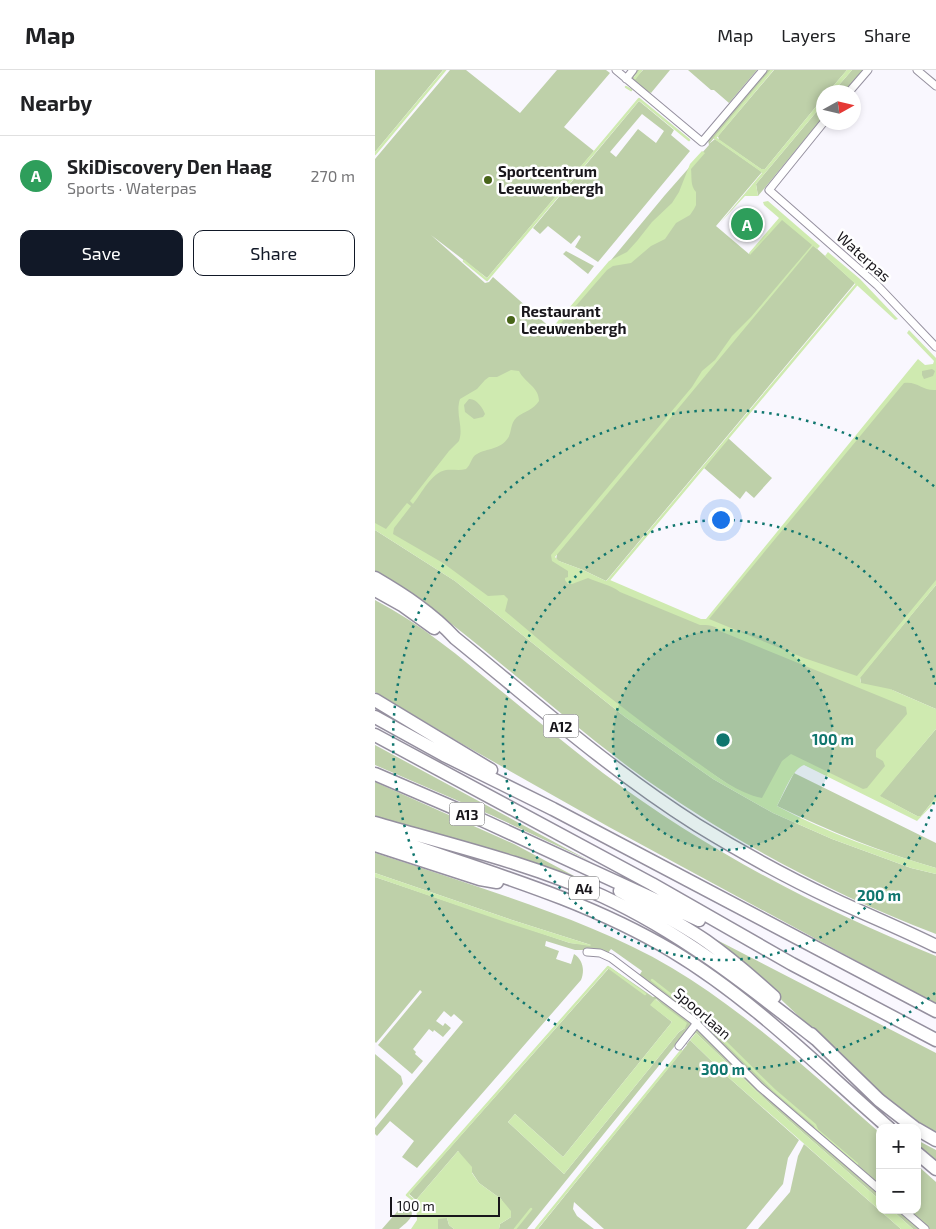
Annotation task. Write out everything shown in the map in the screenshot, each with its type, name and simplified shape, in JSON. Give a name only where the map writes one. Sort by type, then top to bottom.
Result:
[{"type":"highway","name":"A12","points":[[375,578],[400,593],[440,622],[455,638],[590,750],[683,816],[739,850],[793,879],[936,946]]},
{"type":"highway","name":"A12","points":[[375,590],[402,605],[437,630],[455,638]]},
{"type":"highway","points":[[375,700],[450,744],[553,809]]},
{"type":"highway","points":[[375,717],[936,1011]]},
{"type":"highway","name":"A4","points":[[375,735],[652,884],[792,964],[936,1040]]},
{"type":"highway","name":"A13","points":[[375,774],[559,855],[792,964]]},
{"type":"highway","name":"A4","points":[[375,823],[529,867],[571,882],[620,904],[664,928],[729,971],[816,1040]]},
{"type":"highway","name":"A4","points":[[375,833],[555,895],[623,924],[696,966],[769,1022],[884,1124]]},
{"type":"highway","points":[[375,846],[480,879],[555,895]]},
{"type":"highway","name":"A4","points":[[559,855],[673,920],[732,961],[775,998],[879,1100],[910,1124]]},
{"type":"highway","name":"A12","points":[[913,934],[936,941]]},
{"type":"highway","name":"A4","points":[[921,1132],[936,1140]]},
{"type":"highway","points":[[921,1156],[936,1169]]},
{"type":"street","points":[[616,70],[702,142],[763,70]]},
{"type":"street","points":[[626,78],[633,70]]},
{"type":"street","points":[[855,85],[868,70]]},
{"type":"street","points":[[917,70],[936,86]]},
{"type":"street","name":"Waterpas","points":[[818,130],[769,190],[877,285],[936,347]]},
{"type":"street","name":"Spoorlaan","points":[[587,952],[600,953],[611,958],[697,1023],[760,1086],[876,1187]]},
{"type":"street","points":[[679,1046],[697,1023]]},
{"type":"street","points":[[908,1214],[925,1229]]},
{"type":"shaded area","points":[[375,70],[443,70],[375,152]]},
{"type":"shaded area","points":[[450,70],[466,70],[520,113],[557,70],[606,70],[610,73],[564,127],[594,151],[487,278],[431,235],[485,283],[489,282],[493,277],[553,330],[709,145],[708,140],[767,70],[771,70],[709,144],[715,139],[762,172],[716,226],[749,254],[783,215],[855,283],[606,581],[556,560],[557,554],[553,556],[555,562],[701,622],[706,621],[916,365],[936,368],[936,583],[856,681],[861,683],[860,677],[936,585],[936,709],[890,689],[936,714],[873,798],[801,763],[766,807],[747,797],[646,729],[493,606],[375,527],[375,159]]},
{"type":"shaded area","points":[[637,70],[640,70],[635,78],[643,70],[670,70],[651,93],[633,81],[632,77]]},
{"type":"shaded area","points":[[688,70],[757,70],[729,103]]},
{"type":"shaded area","points":[[774,70],[847,70],[834,85],[816,85],[816,107],[765,169],[761,169],[719,140],[718,136]]},
{"type":"shaded area","points":[[847,70],[852,70],[839,85],[834,85]]},
{"type":"shaded area","points":[[852,70],[863,70],[850,85],[839,85]]},
{"type":"shaded area","points":[[639,101],[674,130],[671,135],[690,151],[598,262],[575,247],[581,237],[579,235],[571,244],[548,226],[540,234],[533,228]],"holes":[[[642,114],[664,131],[656,143],[638,129],[616,157],[610,152]]]},
{"type":"shaded area","points":[[816,107],[816,112],[756,184],[758,196],[745,196],[720,223],[762,173],[759,169],[765,169]]},
{"type":"shaded area","points":[[816,112],[816,126],[758,196],[756,184]]},
{"type":"shaded area","points":[[702,151],[705,153],[691,169],[692,184],[696,192],[696,205],[690,215],[676,223],[665,239],[651,246],[631,263],[613,266],[607,270],[555,330],[552,328],[609,261],[627,252],[652,222],[672,203],[679,192],[690,164]]},
{"type":"shaded area","points":[[768,201],[820,246],[817,249],[813,246],[555,557],[559,561],[606,581],[610,580],[701,619],[706,619],[918,359],[925,365],[933,364],[934,361],[907,333],[909,330],[936,358],[936,390],[927,389],[913,383],[904,383],[709,619],[804,658],[857,676],[936,580],[936,585],[860,678],[861,683],[890,689],[936,709],[936,729],[880,796],[917,816],[921,816],[936,797],[936,801],[917,821],[804,765],[792,777],[777,806],[815,825],[855,841],[936,868],[936,874],[911,868],[832,839],[773,813],[713,779],[625,717],[455,581],[375,530],[375,523],[386,529],[407,503],[411,506],[394,528],[393,534],[443,563],[488,596],[504,595],[508,599],[505,611],[551,650],[644,724],[692,759],[743,792],[762,798],[782,761],[791,754],[863,789],[867,788],[885,766],[883,761],[876,757],[876,750],[907,714],[906,707],[720,631],[714,626],[700,625],[588,578],[568,584],[565,578],[568,577],[568,571],[552,561],[551,555],[692,387],[702,371],[715,360],[732,336],[751,317],[812,245],[782,220],[750,255],[749,253],[779,218],[763,202]],"holes":[[[932,369],[935,371],[933,376],[924,379],[922,371]]]},
{"type":"shaded area","points":[[566,251],[594,266],[588,274],[563,254]]},
{"type":"shaded area","points":[[828,252],[860,279],[898,319],[895,320],[825,256]]},
{"type":"shaded area","points":[[511,370],[519,371],[537,392],[539,401],[515,419],[505,442],[475,455],[466,469],[446,470],[436,475],[413,504],[410,501],[459,441],[461,431],[458,410],[460,399],[477,389],[489,377],[497,377]],"holes":[[[469,399],[472,399],[483,409],[485,414],[483,417],[474,419],[465,412],[464,405]]]},
{"type":"shaded area","points":[[728,438],[772,478],[754,498],[746,491],[740,499],[704,468]]},
{"type":"shaded area","points":[[375,530],[455,581],[625,717],[713,779],[773,813],[832,839],[911,868],[936,874],[936,934],[855,900],[777,861],[702,817],[630,768],[447,620],[409,592],[375,572]]},
{"type":"shaded area","points":[[375,600],[392,609],[440,642],[603,773],[682,827],[722,852],[805,897],[892,938],[936,956],[936,1004],[609,827],[375,692]]},
{"type":"shaded area","points":[[936,729],[936,797],[921,816],[917,816],[879,796]]},
{"type":"shaded area","points":[[375,745],[590,861],[491,815],[375,765]]},
{"type":"shaded area","points":[[794,773],[936,843],[936,868],[855,840],[777,806]]},
{"type":"shaded area","points":[[375,782],[514,844],[576,877],[574,881],[375,819]]},
{"type":"shaded area","points":[[375,853],[508,897],[592,928],[672,968],[753,1025],[876,1129],[876,1183],[639,976],[642,971],[611,949],[608,953],[592,950],[575,950],[546,941],[545,946],[559,951],[556,959],[571,964],[574,954],[577,956],[582,966],[581,980],[417,1168],[402,1157],[414,1141],[390,1121],[377,1136],[375,1128],[463,1022],[454,1014],[451,1017],[444,1011],[436,1021],[443,1026],[445,1023],[451,1028],[443,1037],[434,1030],[433,1032],[429,1029],[413,1049],[416,1052],[415,1054],[423,1061],[412,1074],[378,1045],[422,992],[420,990],[375,1042],[375,877],[570,943],[591,945],[375,873]]},
{"type":"shaded area","points":[[375,873],[591,945],[570,943],[511,924],[375,877]]},
{"type":"shaded area","points":[[682,922],[936,1053],[936,1132],[916,1122],[886,1099],[770,989]]},
{"type":"shaded area","points":[[610,967],[653,997],[656,996],[691,1022],[691,1026],[527,1229],[499,1229],[500,1224],[511,1217],[501,1199],[479,1183],[458,1151],[416,1200],[409,1194]],"holes":[[[656,999],[685,1028],[679,1032],[564,1174],[508,1122],[515,1114],[563,1157],[672,1022],[651,1005]]]},
{"type":"shaded area","points":[[655,999],[687,1023],[685,1028],[679,1032],[564,1174],[508,1122],[515,1114],[563,1157],[672,1022],[650,1005]]},
{"type":"shaded area","points":[[694,1030],[699,1030],[762,1091],[876,1191],[876,1197],[769,1103],[696,1033],[687,1041],[687,1044],[690,1040],[728,1077],[799,1140],[788,1158],[783,1184],[746,1229],[604,1229],[574,1202],[573,1209],[577,1216],[594,1229],[538,1229],[687,1045],[685,1041]]},
{"type":"shaded area","points":[[696,1033],[769,1103],[876,1197],[876,1207],[728,1077],[690,1040]]},
{"type":"shaded area","points":[[375,1054],[401,1076],[403,1084],[375,1119]]},
{"type":"shaded area","points":[[921,1142],[936,1150],[936,1162],[921,1149]]},
{"type":"shaded area","points":[[804,1144],[876,1207],[876,1214],[884,1214],[901,1229],[758,1229],[790,1192],[798,1156]]},
{"type":"shaded area","points":[[458,1151],[472,1167],[472,1173],[479,1183],[501,1199],[511,1211],[511,1217],[500,1224],[499,1229],[454,1229],[449,1225],[447,1218],[438,1219],[438,1229],[411,1229],[417,1220],[416,1200]]},
{"type":"shaded area","points":[[921,1169],[936,1182],[936,1229],[928,1229],[911,1214],[921,1214]]},
{"type":"shaded area","points":[[403,1205],[411,1211],[412,1214],[409,1220],[399,1229],[382,1229]]},
{"type":"shaded area","points":[[884,1214],[896,1214],[913,1229],[901,1229]]},
{"type":"shaded area","points":[[896,1214],[903,1214],[920,1229],[913,1229]]},
{"type":"shaded area","points":[[438,1218],[447,1218],[449,1225],[454,1229],[438,1229]]},
{"type":"waterway","points":[[375,154],[445,70]]},
{"type":"waterway","points":[[635,78],[641,70]]},
{"type":"waterway","points":[[762,171],[715,138],[772,70]]},
{"type":"waterway","points":[[626,87],[631,90]]},
{"type":"waterway","points":[[464,261],[487,280],[639,99],[689,140]]},
{"type":"waterway","points":[[608,581],[857,284]]},
{"type":"waterway","points":[[416,1202],[407,1195],[608,967],[645,994]]},
{"type":"waterway","points":[[652,980],[702,1019],[774,1090],[857,1164]]},
{"type":"waterway","points":[[536,1229],[681,1051]]},
{"type":"waterway","points":[[515,1229],[531,1209]]},
{"type":"place","name":"Sportcentrum Leeuwenbergh","points":[[488,180]]},
{"type":"place","name":"SkiDiscovery Den Haag","points":[[747,224]]},
{"type":"place","name":"Restaurant Leeuwenbergh","points":[[511,320]]}]
